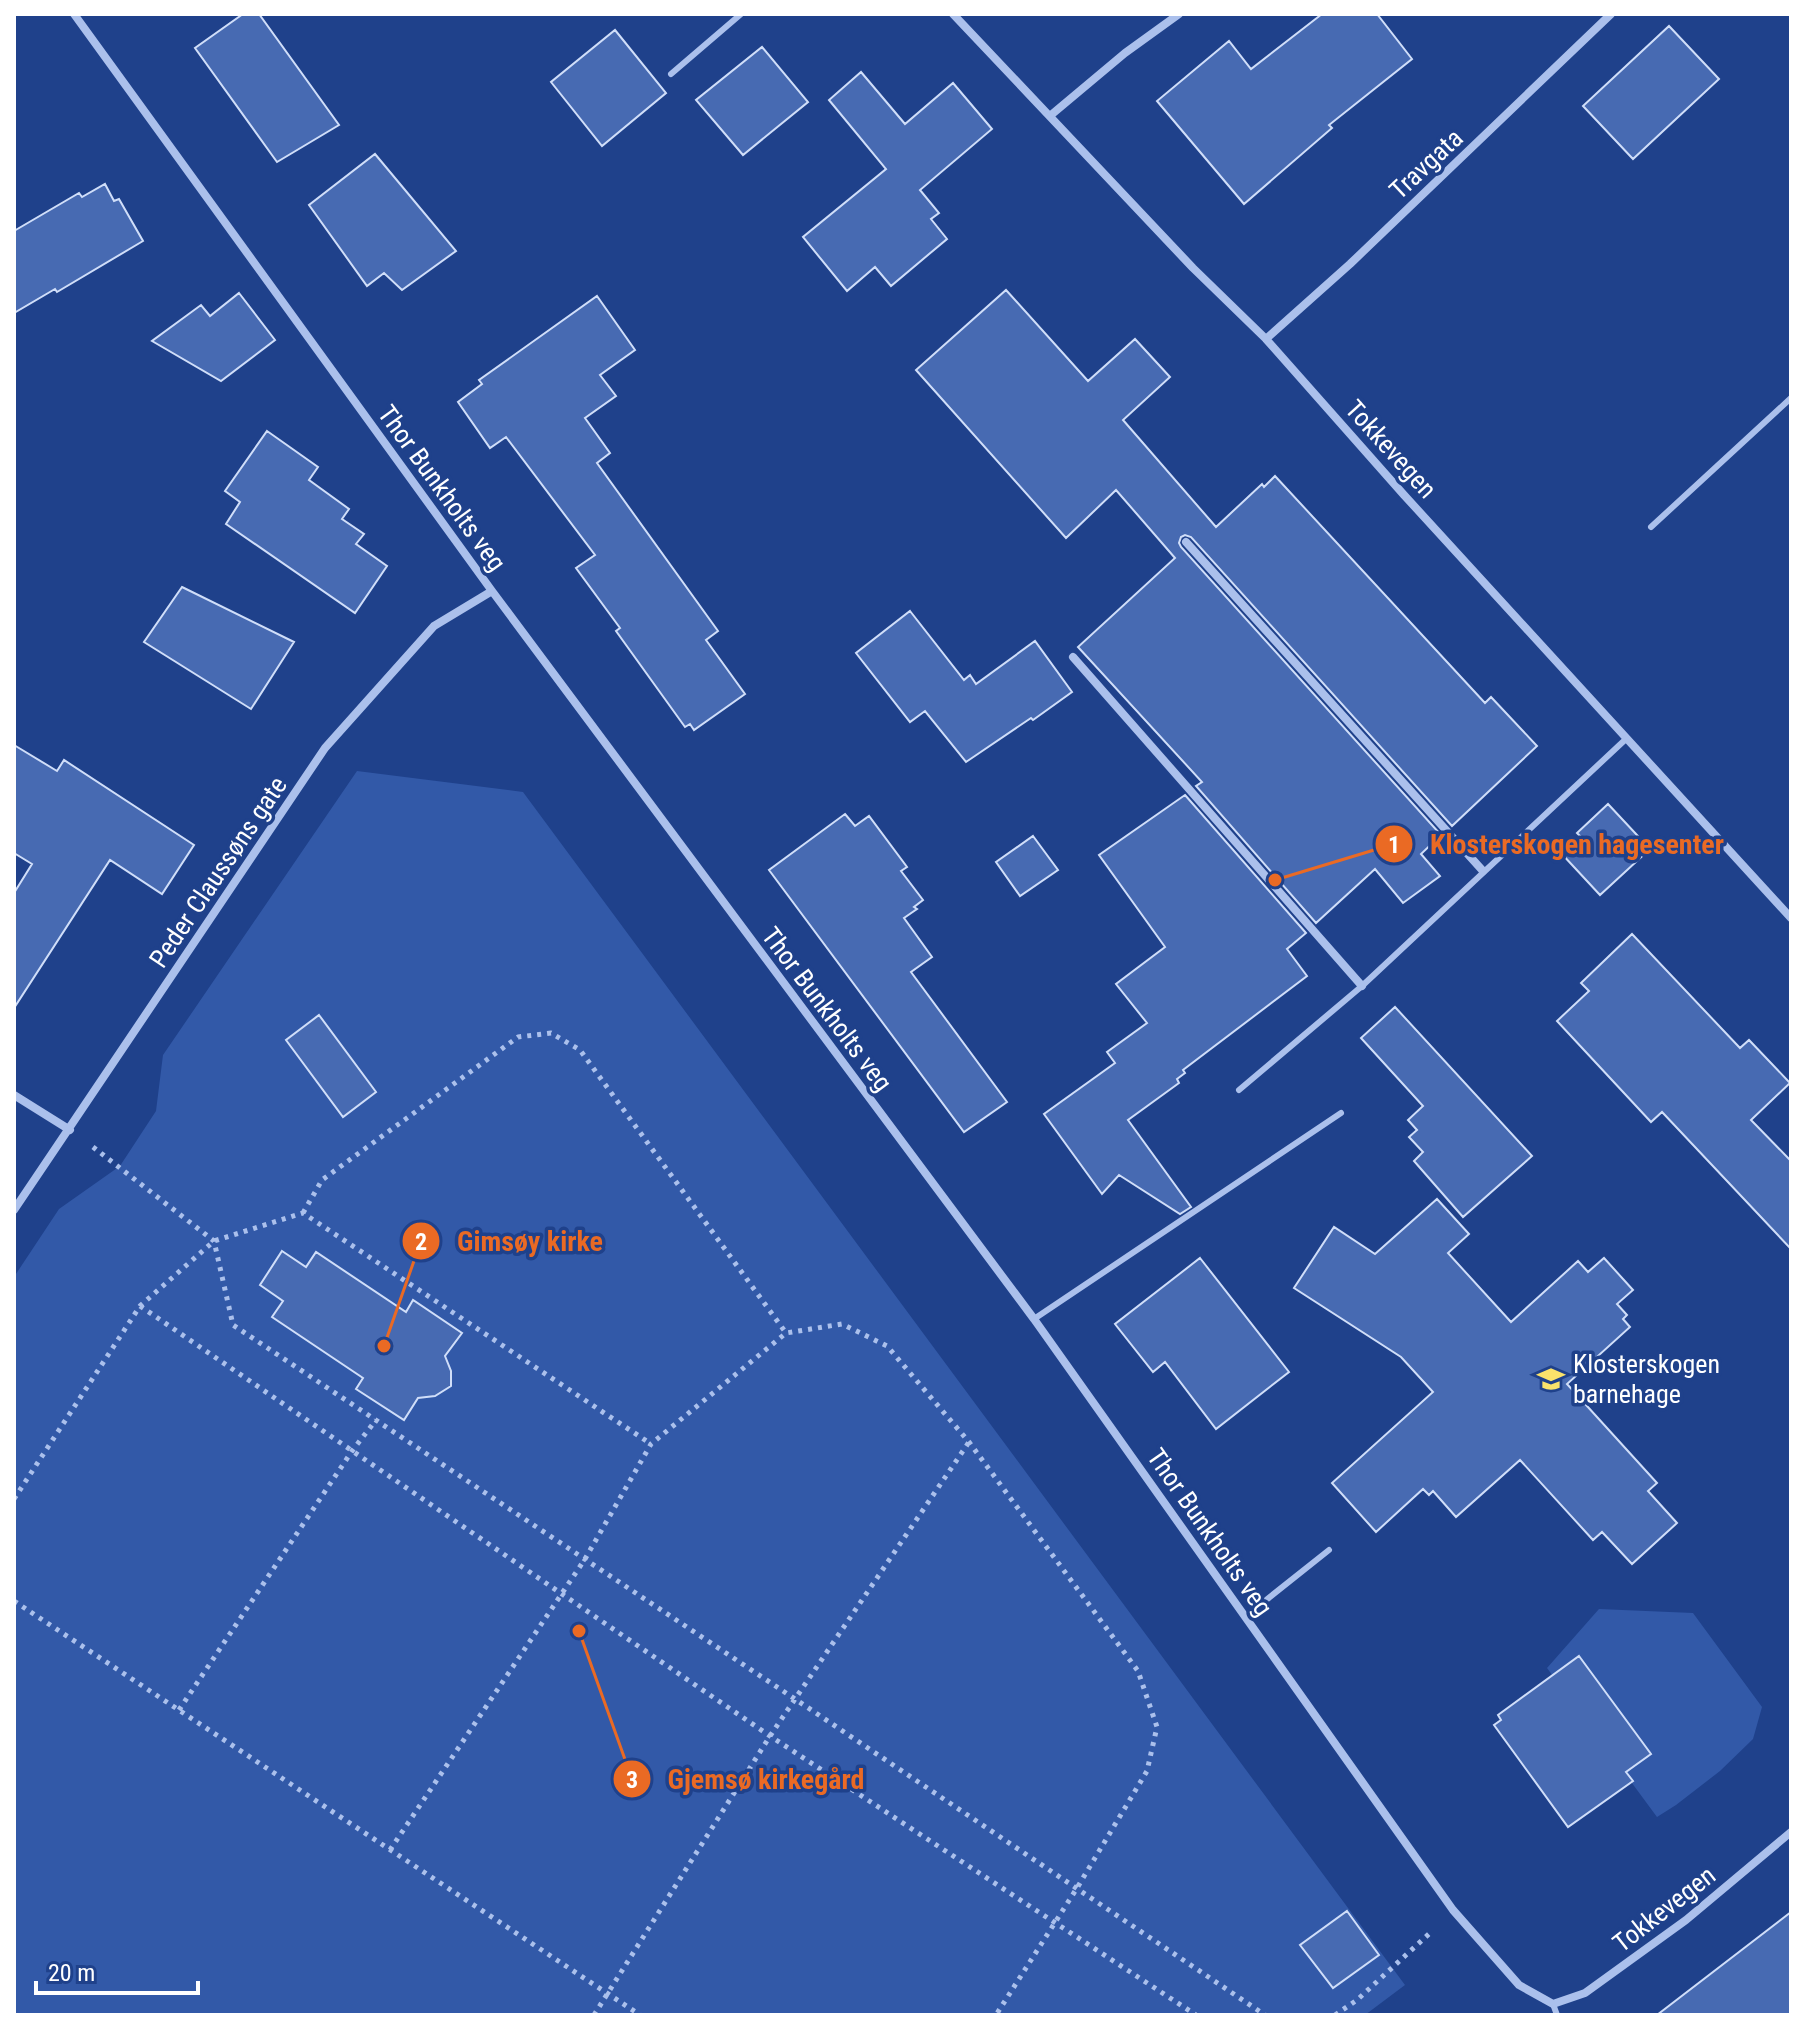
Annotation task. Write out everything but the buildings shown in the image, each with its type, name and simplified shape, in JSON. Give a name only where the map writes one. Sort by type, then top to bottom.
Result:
[{"type":"street","name":"Thor Bunkholts veg","points":[[74,14],[492,591],[1034,1319],[1453,1910],[1519,1985],[1553,2004]]},
{"type":"street","name":"Tokkevegen","points":[[953,14],[1193,268],[1266,339],[1404,495],[1791,918]]},
{"type":"street","points":[[1051,115],[1125,53],[1179,14]]},
{"type":"street","name":"Travgata","points":[[1266,339],[1373,243],[1611,14]]},
{"type":"street","points":[[1186,542],[1483,871]]},
{"type":"street","name":"Peder Claussøns gate","points":[[14,1210],[325,748],[434,626],[492,591]]},
{"type":"street","points":[[1073,657],[1362,986]]},
{"type":"street","points":[[14,1095],[70,1130]]},
{"type":"street","name":"Tokkevegen","points":[[1553,2004],[1585,1993],[1686,1920],[1791,1832]]},
{"type":"lane","points":[[671,74],[741,14]]},
{"type":"lane","points":[[1651,527],[1791,398]]},
{"type":"lane","points":[[1239,1090],[1362,986],[1627,738]]},
{"type":"lane","points":[[1034,1319],[1341,1113]]},
{"type":"lane","points":[[1246,1616],[1329,1550]]},
{"type":"lane","points":[[1553,2004],[1557,2015]]},
{"type":"path","points":[[14,1499],[140,1306],[214,1241],[303,1213],[322,1180],[518,1037],[551,1033],[580,1050],[786,1333]]},
{"type":"path","points":[[70,1130],[214,1241],[233,1325],[1265,2015]]},
{"type":"path","points":[[303,1213],[651,1444]]},
{"type":"path","points":[[140,1306],[770,1736],[1196,2015]]},
{"type":"path","points":[[390,1850],[585,1559],[651,1444],[786,1333],[842,1324],[887,1346],[969,1442],[1138,1671],[1157,1727],[1147,1771],[996,2015]]},
{"type":"path","points":[[179,1710],[352,1451],[376,1420]]},
{"type":"path","points":[[594,2015],[770,1736],[969,1442]]},
{"type":"path","points":[[14,1601],[640,2015]]},
{"type":"path","points":[[1335,2015],[1357,2000],[1453,1910]]},
{"type":"shaded area","points":[[357,771],[523,792],[1405,1985],[1365,2015],[14,2015],[14,1277],[59,1209],[120,1166],[156,1111],[163,1055]]},
{"type":"shaded area","points":[[1599,1609],[1693,1613],[1762,1707],[1753,1739],[1720,1771],[1657,1817],[1547,1668]]},
{"type":"place","name":"Klosterskogen hagesenter","points":[[1275,880]]},
{"type":"place","name":"Gimsøy kirke","points":[[384,1346]]},
{"type":"place","name":"Klosterskogen barnehage","points":[[1551,1379]]},
{"type":"place","name":"Gjemsø kirkegård","points":[[579,1631]]}]
